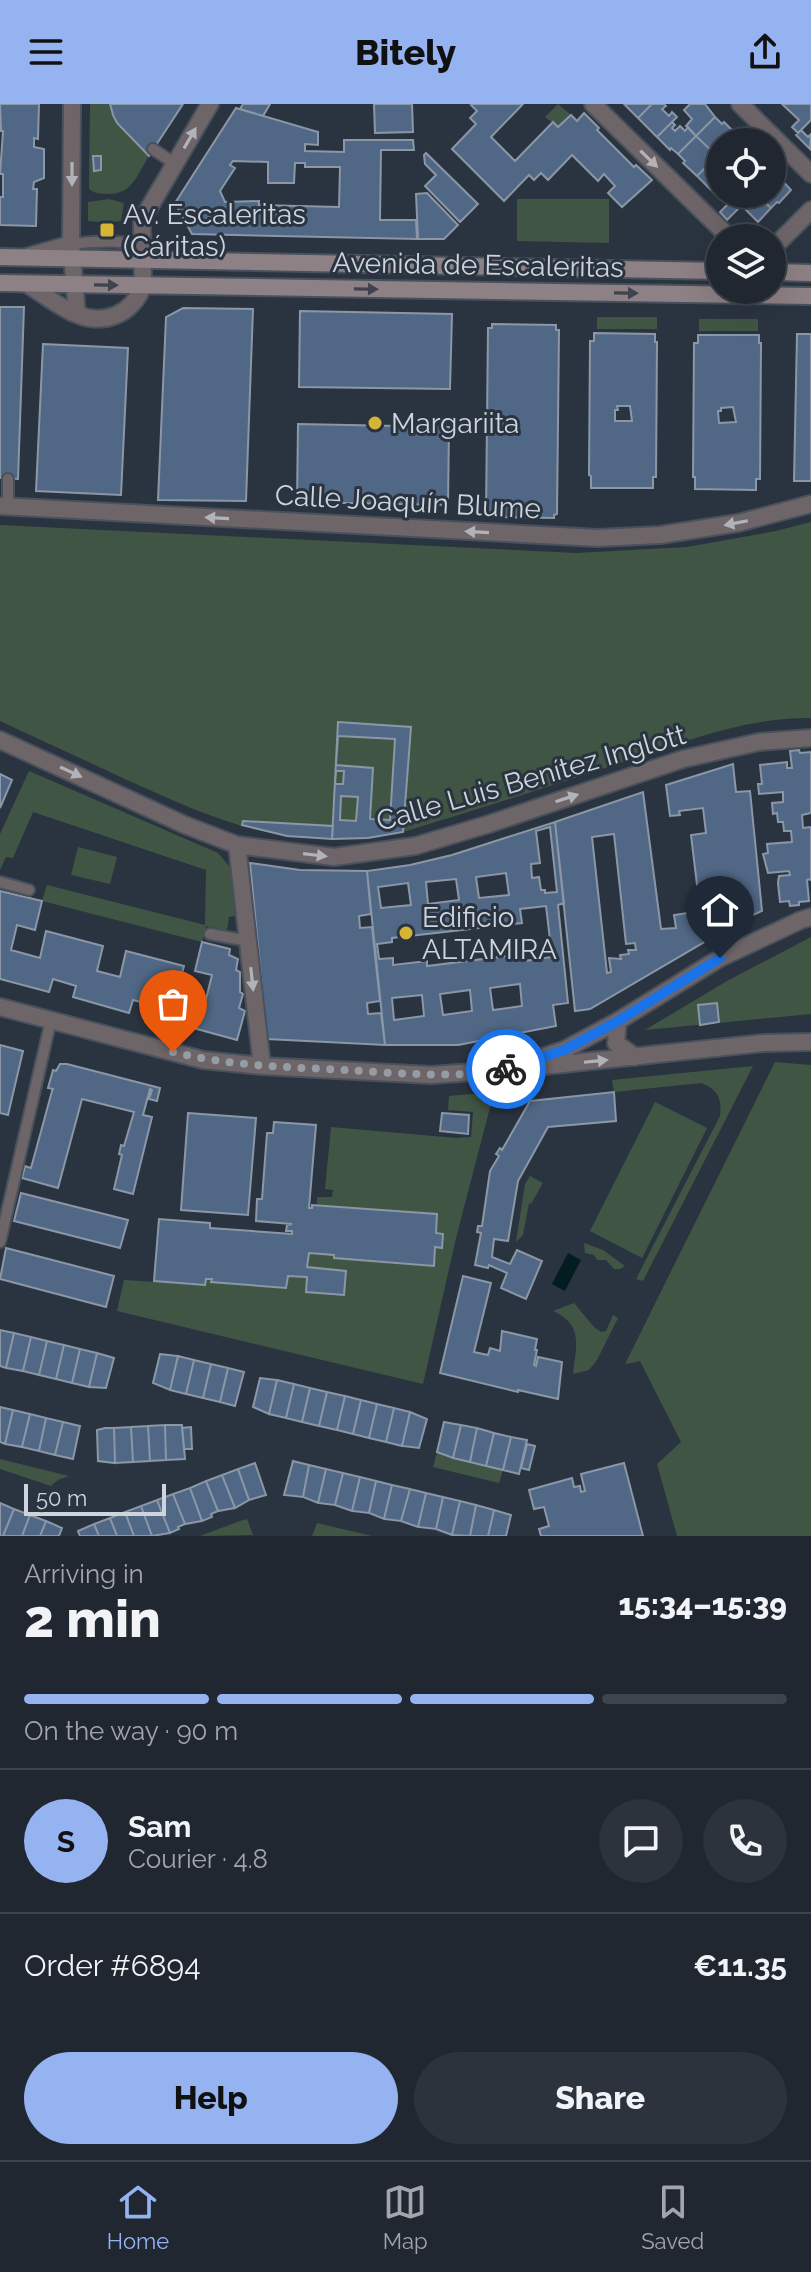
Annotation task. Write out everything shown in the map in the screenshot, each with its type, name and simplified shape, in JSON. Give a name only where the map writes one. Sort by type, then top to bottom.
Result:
[{"type":"street","points":[[72,104],[71,251],[77,314]]},
{"type":"street","points":[[27,284],[77,314],[101,318],[122,313],[133,304],[143,286],[147,252],[142,220],[210,104]]},
{"type":"street","points":[[593,104],[716,224]]},
{"type":"street","points":[[740,104],[811,174]]},
{"type":"street","points":[[786,235],[811,210]]},
{"type":"street","name":"Avenida de Escaleritas","points":[[0,257],[24,258],[71,251],[147,252],[174,259],[706,270]]},
{"type":"street","points":[[786,272],[811,273]]},
{"type":"street","name":"Avenida de Escaleritas","points":[[0,283],[811,296]]},
{"type":"street","name":"Calle Joaquín Blume","points":[[4,506],[598,538],[660,535],[738,523],[811,504]]},
{"type":"street","name":"Calle Luis Benítez Inglott","points":[[0,740],[185,825],[237,845],[334,857],[415,846],[683,759],[759,742],[811,738]]},
{"type":"street","points":[[237,845],[262,1066]]},
{"type":"street","points":[[503,1070],[564,1050],[618,1021],[720,958],[811,917]]},
{"type":"street","points":[[0,1007],[203,1060],[431,1075],[764,1043],[811,1042]]},
{"type":"street","points":[[618,1021],[616,1043],[635,1057]]},
{"type":"lane","points":[[153,149],[175,164]]},
{"type":"lane","points":[[4,506],[8,479]]},
{"type":"lane","points":[[0,882],[29,890]]},
{"type":"lane","points":[[210,934],[248,941]]},
{"type":"lane","points":[[0,1242],[51,1020]]},
{"type":"shaded area","points":[[90,104],[110,104],[121,126],[149,156],[133,182],[122,191],[107,194],[89,189]]},
{"type":"shaded area","points":[[558,104],[571,115],[558,127],[545,117]]},
{"type":"shaded area","points":[[109,199],[124,203],[121,221],[88,221],[88,202]]},
{"type":"shaded area","points":[[517,199],[609,199],[609,243],[517,241]]},
{"type":"shaded area","points":[[597,317],[657,317],[657,329],[597,329]]},
{"type":"shaded area","points":[[699,319],[758,319],[758,331],[699,331]]},
{"type":"shaded area","points":[[811,522],[811,718],[762,722],[714,733],[403,832],[360,838],[317,838],[288,836],[246,827],[166,797],[0,721],[0,525],[576,553],[687,547]]},
{"type":"shaded area","points":[[29,771],[218,853],[230,867],[235,916],[229,917],[227,930],[206,926],[202,942],[42,901],[47,885],[205,925],[206,870],[33,812],[13,858],[6,857],[0,870],[0,834]]},
{"type":"shaded area","points":[[78,847],[117,857],[110,884],[71,875]]},
{"type":"shaded area","points":[[811,937],[811,1014],[645,1030],[727,981]]},
{"type":"shaded area","points":[[775,1062],[811,1065],[811,1536],[677,1536],[657,1464],[681,1442],[640,1361],[625,1364]]},
{"type":"shaded area","points":[[753,1066],[643,1281],[636,1279],[720,1116],[720,1105],[718,1095],[701,1083],[614,1092],[612,1080]]},
{"type":"shaded area","points":[[494,1092],[456,1238],[423,1384],[117,1311],[124,1280],[205,1285],[206,1279],[212,1279],[286,1288],[288,1276],[307,1277],[306,1292],[344,1295],[346,1271],[307,1267],[309,1253],[434,1266],[435,1247],[442,1247],[443,1234],[436,1233],[437,1214],[317,1205],[317,1197],[332,1197],[333,1190],[325,1189],[331,1127],[471,1137],[473,1112],[448,1110],[449,1096]]},
{"type":"shaded area","points":[[655,1102],[707,1128],[642,1258],[590,1231]]},
{"type":"shaded area","points":[[530,1176],[543,1183],[529,1203],[523,1235],[516,1242],[525,1184]]},
{"type":"shaded area","points":[[584,1243],[603,1250],[625,1266],[614,1269],[606,1260],[597,1260],[594,1255],[585,1253]]},
{"type":"shaded area","points":[[568,1253],[581,1260],[565,1291],[552,1284]]},
{"type":"shaded area","points":[[574,1303],[601,1332],[606,1331],[613,1315],[618,1318],[589,1370],[573,1374],[574,1330],[570,1323],[553,1311]]},
{"type":"shaded area","points":[[437,1452],[503,1470],[499,1483],[433,1467]]},
{"type":"shaded area","points":[[0,1459],[69,1476],[51,1486],[0,1469]]},
{"type":"shaded area","points":[[247,1519],[253,1535],[200,1536],[240,1521]]},
{"type":"shaded area","points":[[317,1523],[372,1536],[312,1536]]},
{"type":"building","points":[[0,104],[39,104],[38,139],[34,138],[34,147],[44,149],[44,178],[34,182],[33,189],[37,189],[36,226],[0,225],[3,131]]},
{"type":"building","points":[[110,104],[183,104],[149,156],[117,123]]},
{"type":"building","points":[[243,104],[270,104],[263,116],[240,109]]},
{"type":"building","points":[[374,104],[412,104],[413,132],[375,133]]},
{"type":"building","points":[[473,104],[523,104],[491,137],[515,161],[553,122],[558,127],[571,115],[577,121],[584,113],[634,167],[636,165],[652,180],[622,207],[608,193],[615,186],[604,174],[598,181],[572,155],[548,180],[541,173],[534,180],[529,175],[504,201],[452,149],[476,124],[470,118],[477,111]]},
{"type":"building","points":[[624,104],[652,104],[638,118]]},
{"type":"building","points":[[652,104],[664,104],[666,106],[662,109],[669,116],[672,112],[677,117],[657,137],[638,118]]},
{"type":"building","points":[[690,104],[705,104],[715,117],[696,136],[686,126],[692,119],[684,110]]},
{"type":"building","points":[[782,104],[811,104],[811,120],[798,133],[792,127],[799,120]]},
{"type":"building","points":[[236,108],[318,132],[318,145],[305,144],[305,151],[344,152],[344,140],[413,140],[414,150],[381,150],[380,220],[416,220],[417,239],[192,234],[175,203]],"holes":[[[233,161],[268,162],[268,183],[294,183],[295,163],[305,163],[305,167],[340,167],[339,207],[259,205],[259,201],[225,202],[220,191],[235,168],[230,165]]]},
{"type":"building","points":[[715,117],[730,128],[706,128],[706,146],[696,136]]},
{"type":"building","points":[[672,122],[675,131],[680,126],[685,131],[688,127],[696,136],[678,154],[657,137]]},
{"type":"building","points":[[801,130],[808,137],[811,134],[810,149],[796,135]]},
{"type":"building","points":[[696,136],[706,146],[706,167],[697,176],[678,154]]},
{"type":"building","points":[[426,153],[478,204],[460,222],[425,186],[436,175],[425,164]]},
{"type":"building","points":[[93,156],[101,156],[101,170],[94,171]]},
{"type":"building","points":[[706,167],[706,185],[697,176]]},
{"type":"building","points":[[427,193],[458,225],[444,239],[418,239],[416,194]]},
{"type":"building","points":[[724,208],[739,208],[727,220],[720,212]]},
{"type":"building","points":[[744,208],[771,208],[758,222]]},
{"type":"building","points":[[0,307],[24,307],[18,479],[0,478]]},
{"type":"building","points":[[183,308],[253,309],[246,501],[158,500],[166,317]]},
{"type":"building","points":[[300,311],[452,314],[450,389],[299,387]]},
{"type":"building","points":[[492,324],[556,325],[556,330],[559,330],[557,514],[554,518],[489,517],[486,514],[488,328],[492,328]]},
{"type":"building","points":[[594,333],[655,334],[656,477],[653,477],[653,488],[591,488],[590,341],[594,341]],"holes":[[[617,406],[630,406],[632,421],[615,421]]]},
{"type":"building","points":[[797,334],[811,334],[811,481],[794,481]]},
{"type":"building","points":[[698,335],[759,335],[760,479],[756,479],[756,490],[695,489],[694,343],[698,343]],"holes":[[[733,407],[736,422],[719,423],[718,411]]]},
{"type":"building","points":[[43,344],[128,348],[121,495],[36,491]]},
{"type":"building","points":[[298,424],[449,427],[448,505],[297,502]]},
{"type":"building","points":[[338,722],[411,727],[403,832],[368,838],[332,839]]},
{"type":"building","points":[[338,736],[395,739],[390,820],[370,819],[373,768],[336,765]]},
{"type":"building","points":[[799,750],[800,753],[811,752],[811,813],[802,815],[803,828],[811,827],[811,879],[807,880],[809,901],[790,906],[789,901],[780,902],[778,883],[779,876],[790,875],[789,871],[768,873],[763,854],[768,853],[767,844],[792,842],[791,831],[784,831],[783,822],[778,822],[777,813],[773,814],[772,803],[783,802],[783,792],[759,794],[758,784],[762,784],[760,765],[787,762],[787,768],[792,768],[790,751]]},
{"type":"building","points":[[733,764],[736,792],[750,791],[762,911],[590,1009],[575,1011],[555,822],[643,792],[661,929],[676,928],[674,915],[701,911],[700,903],[723,900],[721,889],[698,893],[691,835],[706,833],[703,808],[679,811],[680,815],[670,816],[666,785]],"holes":[[[614,834],[626,944],[635,943],[636,950],[628,950],[629,954],[620,955],[621,959],[609,958],[611,972],[607,973],[592,837]]]},
{"type":"building","points":[[336,771],[344,771],[343,784],[335,784]]},
{"type":"building","points":[[0,774],[12,780],[0,808]]},
{"type":"building","points":[[341,796],[358,797],[356,821],[340,820]]},
{"type":"building","points":[[243,821],[333,826],[332,839],[287,836],[242,825]]},
{"type":"building","name":"Edificio ALTAMIRA","points":[[555,822],[564,903],[558,905],[568,1003],[553,1005],[556,1026],[458,1045],[385,1045],[367,871],[452,855]],"holes":[[[550,827],[557,892],[545,893],[541,890],[539,877],[532,878],[531,864],[540,863],[536,831]],[[506,873],[509,895],[479,898],[476,877]],[[456,879],[459,900],[428,904],[426,882]],[[408,883],[411,905],[381,908],[378,887]],[[546,906],[552,957],[524,961],[523,954],[427,966],[427,961],[393,965],[393,958],[379,959],[377,944],[392,942],[392,938],[522,923],[520,909]],[[520,984],[522,1006],[493,1010],[490,988]],[[470,990],[472,1011],[443,1015],[440,994]],[[422,995],[424,1016],[394,1020],[392,998]]]},
{"type":"building","points":[[250,863],[300,870],[367,871],[371,914],[359,916],[360,928],[372,927],[380,1001],[367,1003],[368,1014],[381,1013],[385,1045],[267,1039]]},
{"type":"building","points":[[0,891],[42,901],[35,930],[17,925],[11,950],[40,958],[46,931],[103,946],[97,971],[120,977],[126,951],[184,966],[177,992],[206,999],[212,975],[195,971],[202,942],[230,949],[229,955],[238,959],[236,970],[240,972],[240,992],[243,994],[239,1008],[245,1011],[237,1040],[153,1017],[156,1006],[133,1000],[129,1013],[73,997],[76,986],[53,979],[49,992],[0,979]]},
{"type":"building","points":[[717,1003],[719,1022],[700,1025],[698,1005]]},
{"type":"building","points":[[0,1045],[23,1051],[8,1115],[0,1113]]},
{"type":"building","points":[[60,1064],[160,1088],[157,1101],[149,1099],[150,1089],[143,1115],[152,1117],[133,1194],[114,1189],[122,1155],[119,1154],[121,1145],[124,1146],[134,1112],[82,1099],[58,1188],[22,1178],[25,1166],[31,1168],[53,1089],[48,1088],[53,1070],[56,1071]]},
{"type":"building","points":[[614,1092],[616,1121],[548,1127],[518,1181],[508,1241],[494,1239],[492,1257],[510,1264],[517,1250],[542,1261],[526,1299],[501,1288],[507,1273],[489,1265],[488,1268],[475,1265],[481,1233],[477,1232],[478,1226],[482,1226],[490,1171],[499,1156],[496,1154],[500,1148],[502,1150],[530,1101]]},
{"type":"building","points":[[188,1113],[256,1118],[248,1215],[181,1210]]},
{"type":"building","points":[[442,1113],[469,1115],[468,1134],[440,1131]]},
{"type":"building","points":[[274,1122],[316,1125],[309,1208],[312,1205],[437,1214],[436,1233],[443,1234],[442,1248],[435,1247],[434,1266],[309,1253],[307,1267],[346,1271],[344,1295],[306,1292],[307,1277],[288,1276],[286,1288],[211,1282],[212,1279],[206,1279],[205,1285],[154,1281],[159,1219],[210,1223],[210,1228],[292,1234],[292,1231],[286,1231],[287,1225],[292,1224],[256,1221],[257,1199],[262,1199],[267,1133],[273,1133]]},
{"type":"building","points":[[21,1193],[128,1220],[120,1248],[14,1221]]},
{"type":"building","points":[[6,1248],[114,1276],[106,1307],[0,1279]]},
{"type":"building","points":[[463,1276],[491,1283],[474,1352],[488,1355],[490,1348],[500,1351],[502,1331],[537,1339],[534,1365],[538,1357],[562,1362],[558,1399],[440,1373]]},
{"type":"building","points":[[0,1330],[14,1333],[6,1368],[0,1366]]},
{"type":"building","points":[[14,1333],[31,1337],[23,1371],[6,1368]]},
{"type":"building","points":[[31,1337],[47,1341],[39,1375],[23,1371]]},
{"type":"building","points":[[47,1341],[64,1345],[56,1379],[39,1375]]},
{"type":"building","points":[[64,1345],[80,1349],[72,1383],[56,1379]]},
{"type":"building","points":[[80,1349],[97,1353],[89,1387],[72,1383]]},
{"type":"building","points":[[97,1353],[114,1358],[106,1388],[89,1387]]},
{"type":"building","points":[[160,1354],[178,1356],[170,1390],[153,1383]]},
{"type":"building","points":[[178,1356],[194,1360],[186,1394],[170,1390]]},
{"type":"building","points":[[194,1360],[211,1364],[203,1398],[186,1394]]},
{"type":"building","points":[[211,1364],[228,1368],[220,1402],[203,1398]]},
{"type":"building","points":[[228,1368],[244,1372],[235,1406],[220,1402]]},
{"type":"building","points":[[260,1378],[277,1380],[269,1414],[253,1407]]},
{"type":"building","points":[[277,1380],[294,1384],[286,1418],[269,1414]]},
{"type":"building","points":[[294,1384],[310,1388],[302,1422],[286,1418]]},
{"type":"building","points":[[310,1388],[327,1392],[319,1426],[302,1422]]},
{"type":"building","points":[[327,1392],[345,1396],[337,1430],[319,1426]]},
{"type":"building","points":[[345,1396],[361,1400],[353,1434],[337,1430]]},
{"type":"building","points":[[361,1400],[377,1404],[369,1438],[353,1434]]},
{"type":"building","points":[[377,1404],[394,1408],[386,1442],[369,1438]]},
{"type":"building","points":[[0,1407],[13,1410],[5,1444],[0,1442]]},
{"type":"building","points":[[394,1408],[410,1412],[402,1446],[386,1442]]},
{"type":"building","points":[[13,1410],[30,1414],[22,1447],[5,1444]]},
{"type":"building","points":[[410,1412],[427,1419],[419,1448],[402,1446]]},
{"type":"building","points":[[30,1414],[46,1418],[39,1451],[22,1447]]},
{"type":"building","points":[[46,1418],[63,1422],[55,1455],[39,1451]]},
{"type":"building","points":[[63,1422],[80,1426],[73,1459],[55,1455]]},
{"type":"building","points":[[444,1422],[461,1425],[453,1458],[437,1452]]},
{"type":"building","points":[[165,1425],[182,1425],[185,1459],[166,1460]]},
{"type":"building","points":[[165,1425],[166,1460],[150,1461],[148,1426]]},
{"type":"building","points":[[461,1425],[477,1428],[470,1462],[453,1458]]},
{"type":"building","points":[[148,1426],[150,1461],[133,1462],[131,1427]]},
{"type":"building","points":[[131,1427],[133,1462],[115,1463],[114,1428]]},
{"type":"building","points":[[191,1427],[192,1449],[184,1449],[182,1428]]},
{"type":"building","points":[[114,1428],[115,1463],[98,1461],[97,1430]]},
{"type":"building","points":[[477,1428],[494,1433],[486,1466],[470,1462]]},
{"type":"building","points":[[494,1433],[511,1437],[503,1470],[486,1466]]},
{"type":"building","points":[[511,1437],[527,1440],[519,1474],[503,1470]]},
{"type":"building","points":[[527,1444],[535,1446],[529,1470],[521,1468]]},
{"type":"building","points":[[293,1461],[309,1465],[303,1497],[284,1495]]},
{"type":"building","points":[[255,1463],[266,1495],[249,1500],[238,1469]]},
{"type":"building","points":[[624,1463],[643,1536],[541,1536],[539,1529],[549,1526],[544,1507],[534,1509],[529,1490],[572,1478],[574,1487],[580,1486],[581,1492],[585,1491],[581,1474]]},
{"type":"building","points":[[309,1465],[326,1469],[318,1503],[303,1497]]},
{"type":"building","points":[[238,1469],[249,1500],[235,1508],[222,1475]]},
{"type":"building","points":[[326,1469],[343,1473],[335,1505],[318,1503]]},
{"type":"building","points":[[343,1473],[360,1477],[352,1511],[335,1505]]},
{"type":"building","points":[[222,1475],[235,1508],[218,1511],[206,1481]]},
{"type":"building","points":[[360,1477],[376,1481],[369,1513],[352,1511]]},
{"type":"building","points":[[206,1481],[218,1511],[202,1521],[190,1488]]},
{"type":"building","points":[[376,1481],[392,1485],[384,1519],[369,1513]]},
{"type":"building","points":[[392,1485],[410,1489],[401,1521],[384,1519]]},
{"type":"building","points":[[190,1488],[202,1521],[185,1524],[173,1494]]},
{"type":"building","points":[[410,1489],[426,1493],[418,1527],[401,1521]]},
{"type":"building","points":[[426,1493],[443,1497],[436,1529],[418,1527]]},
{"type":"building","points":[[173,1494],[185,1524],[170,1533],[157,1500]]},
{"type":"building","points":[[443,1497],[460,1501],[452,1535],[436,1529]]},
{"type":"building","points":[[157,1500],[170,1533],[152,1536],[141,1506]]},
{"type":"building","points":[[460,1501],[476,1505],[470,1536],[452,1535]]},
{"type":"building","points":[[0,1503],[14,1509],[3,1536],[0,1536]]},
{"type":"building","points":[[476,1505],[494,1510],[488,1536],[470,1536]]},
{"type":"building","points":[[141,1506],[152,1536],[134,1536],[125,1512]]},
{"type":"building","points":[[14,1509],[30,1515],[22,1536],[3,1536]]},
{"type":"building","points":[[494,1510],[511,1515],[506,1536],[488,1536]]},
{"type":"building","points":[[125,1512],[134,1536],[117,1536],[110,1518]]},
{"type":"building","points":[[30,1515],[46,1521],[40,1536],[22,1536]]},
{"type":"building","points":[[110,1518],[117,1536],[99,1536],[94,1524]]},
{"type":"building","points":[[46,1521],[62,1528],[59,1536],[40,1536]]},
{"type":"building","points":[[94,1524],[99,1536],[80,1536],[78,1531]]},
{"type":"way so far","points":[[173,1052],[203,1060],[262,1066],[431,1075],[506,1069]]},
{"type":"place","name":"Av. Escaleritas (Cáritas)","points":[[107,230]]},
{"type":"place","name":"Margariita","points":[[375,423]]},
{"type":"place","name":"Edificio ALTAMIRA","points":[[406,933]]},
{"type":"route","points":[[506,1069],[564,1050],[618,1021],[720,958]]}]
